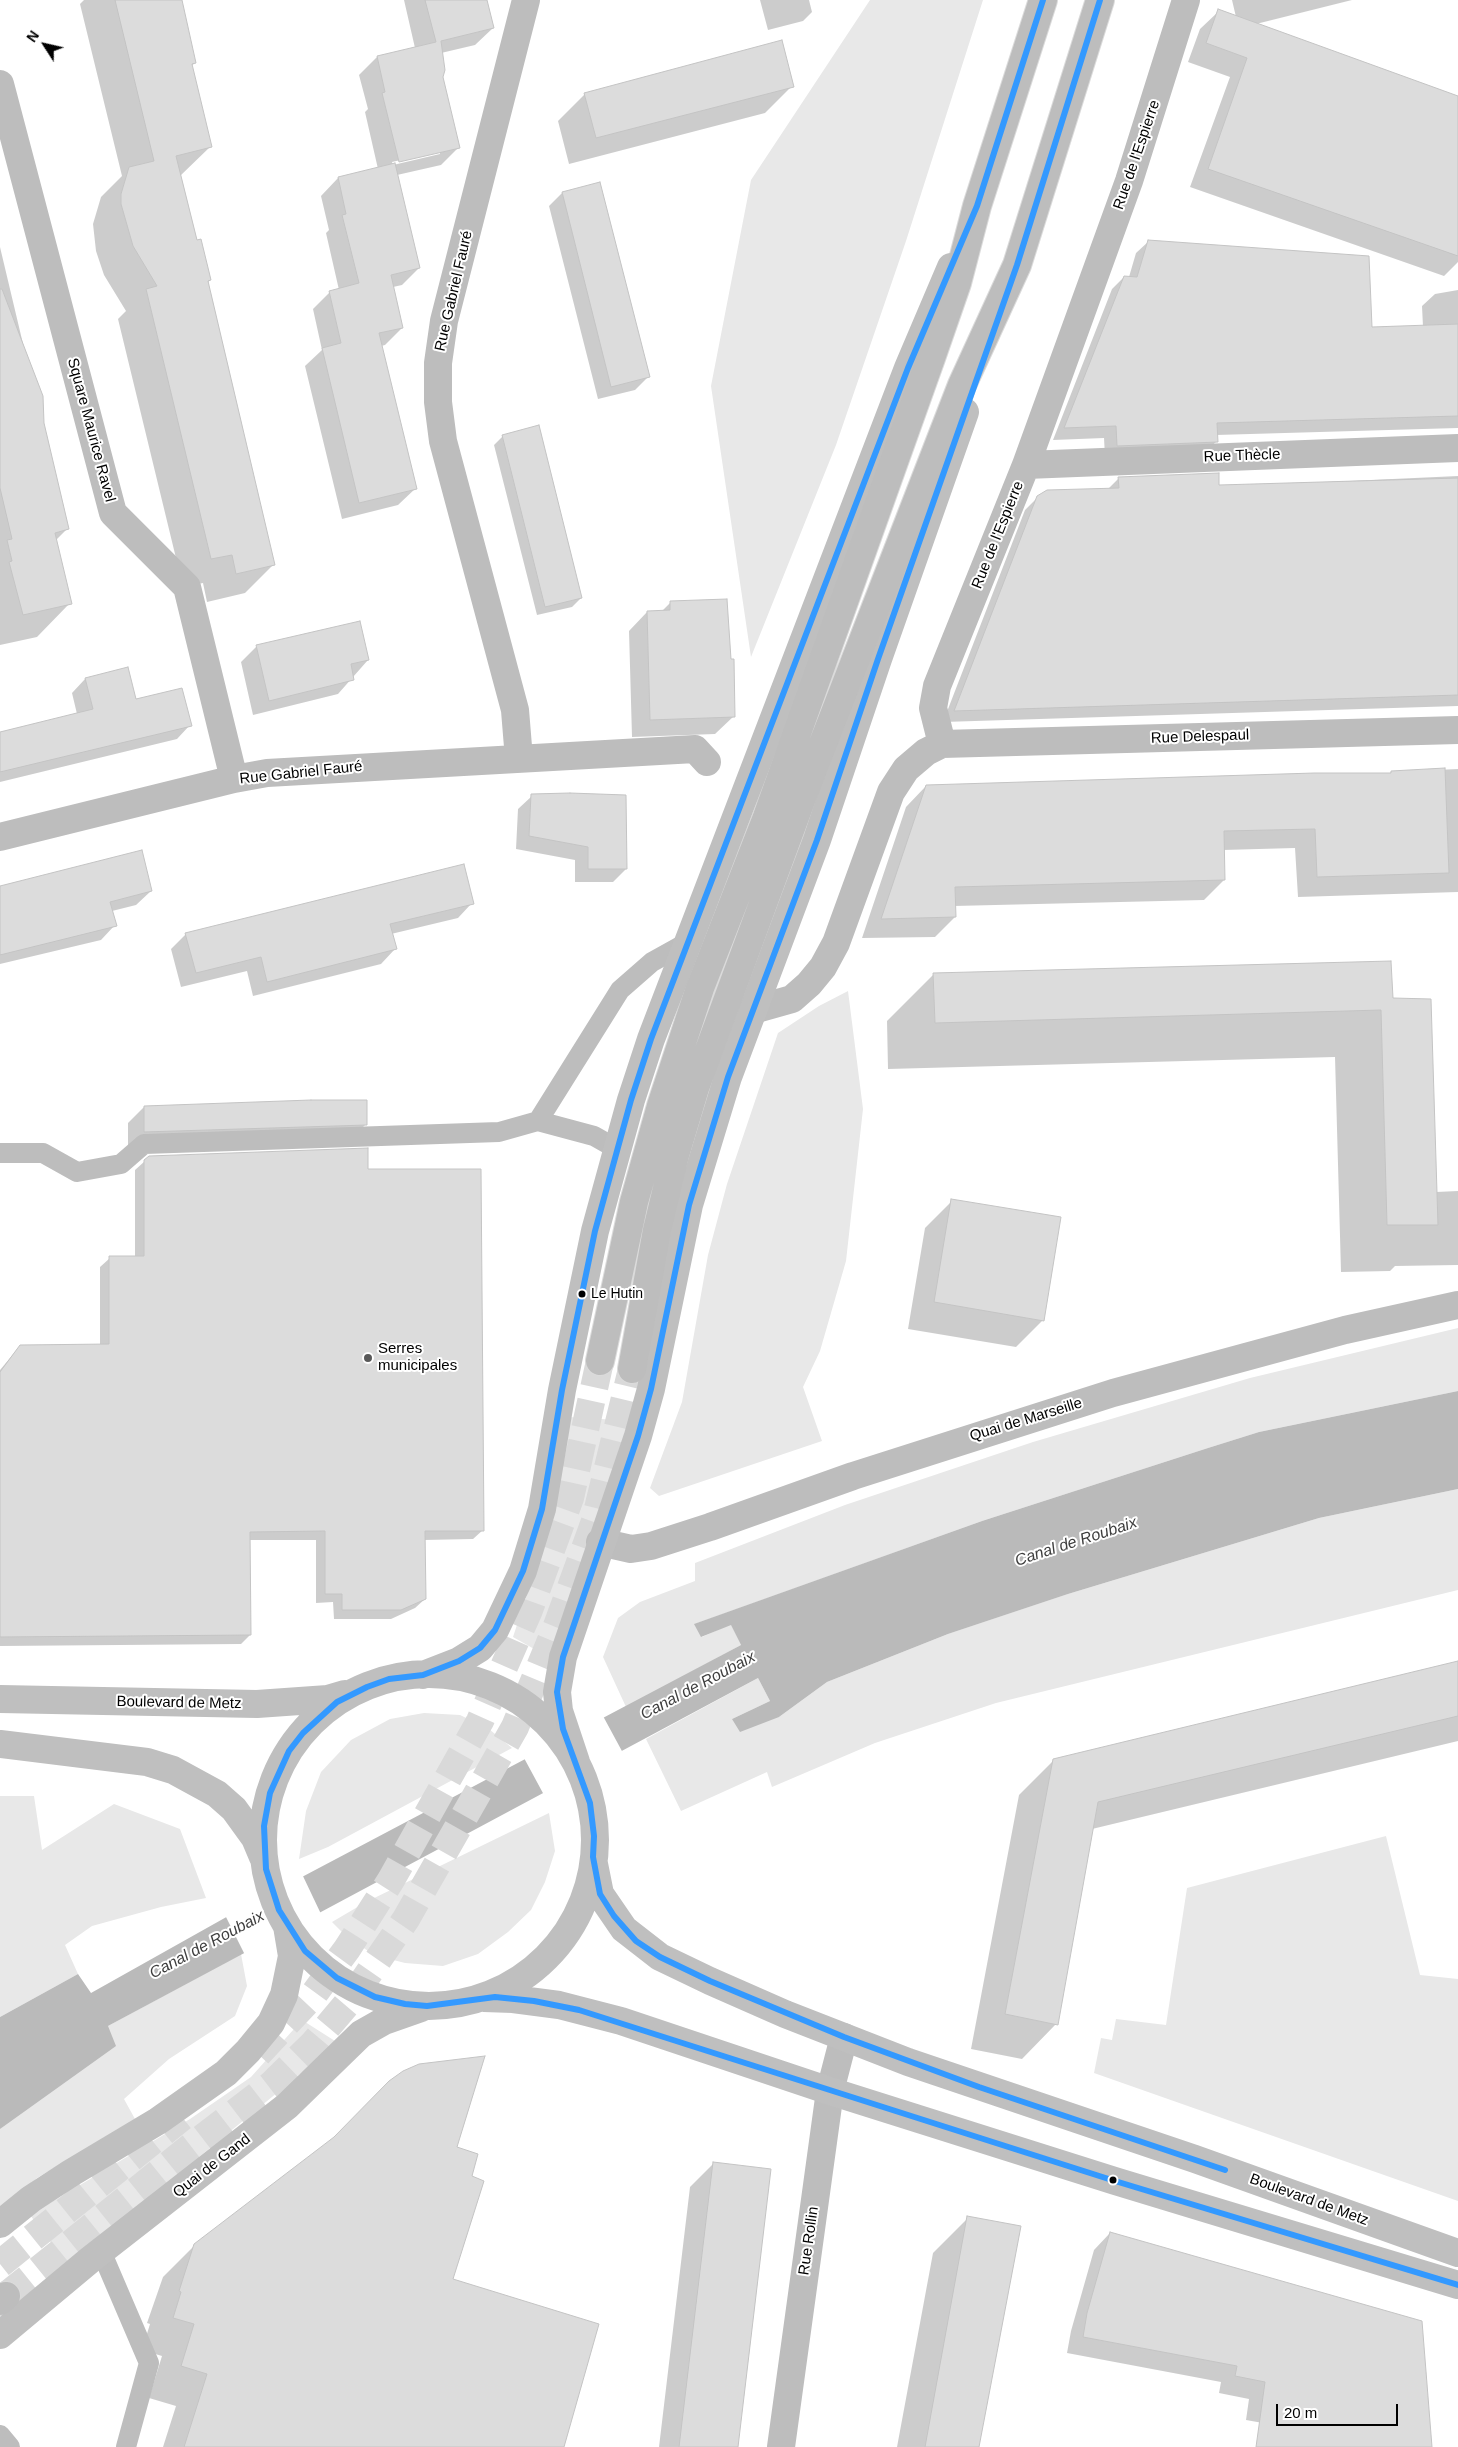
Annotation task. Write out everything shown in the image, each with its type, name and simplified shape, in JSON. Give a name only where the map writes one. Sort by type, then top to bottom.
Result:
[{"type":"main road","points":[[423,1675],[459,1660],[480,1648],[495,1630],[523,1571],[542,1509],[576,1318],[595,1231],[617,1149],[651,1039],[908,368],[977,206]]},
{"type":"main road","points":[[551,1715],[563,1657],[600,1542],[638,1436],[652,1389],[689,1205],[728,1077],[817,840],[881,650],[1017,265]]},
{"type":"main road","points":[[266,1865],[264,1826],[268,1804],[279,1771],[289,1751],[303,1733],[337,1702],[389,1679],[423,1675],[455,1676],[487,1685],[551,1715],[576,1762],[590,1803],[594,1836],[593,1858],[582,1903],[564,1936],[553,1950],[517,1980],[475,1999]]},
{"type":"main road","name":"Boulevard de Metz","points":[[0,1698],[257,1704],[328,1699],[357,1692]]},
{"type":"main road","points":[[0,1744],[147,1762],[173,1770],[217,1794],[234,1809],[255,1838],[266,1865],[275,1902],[299,1953],[355,1989],[385,2000],[427,2006],[495,1997],[580,2010],[830,2091],[1458,2285]]},
{"type":"main road","name":"Boulevard de Metz","points":[[593,1858],[596,1881],[606,1906],[636,1940],[660,1957],[710,1981],[844,2037],[979,2087],[1194,2159],[1458,2253]]},
{"type":"main road","points":[[0,2224],[31,2200],[151,2125],[226,2072],[248,2052],[271,2023],[284,1996],[299,1953]]},
{"type":"main road","name":"Quai de Gand","points":[[0,2335],[101,2251],[287,2106],[361,2034],[384,2020],[427,2006]]},
{"type":"street","name":"Rue Gabriel Fauré","points":[[519,758],[515,710],[444,441],[438,402],[438,363],[444,321],[526,0]]},
{"type":"street","points":[[600,1361],[634,1202],[667,1088],[700,988],[767,817],[957,283],[977,206],[1043,0]]},
{"type":"street","points":[[632,1369],[657,1230],[675,1155],[707,1054],[805,790],[962,385],[1017,265],[1100,0]]},
{"type":"street","name":"Rue de l'Espierre","points":[[942,744],[933,708],[937,686],[1026,465],[1128,181],[1186,0]]},
{"type":"street","name":"Square Maurice Ravel","points":[[0,84],[113,513],[187,587],[234,779]]},
{"type":"street","name":"Rue Thècle","points":[[1026,465],[1458,448]]},
{"type":"street","name":"Rue Delespaul","points":[[942,744],[1458,730]]},
{"type":"street","points":[[753,1010],[792,999],[809,984],[823,967],[836,944],[891,792],[906,769],[926,752],[942,744]]},
{"type":"street","name":"Rue Gabriel Fauré","points":[[0,837],[234,779],[308,769],[695,749],[707,762]]},
{"type":"street","name":"Quai de Marseille","points":[[600,1542],[631,1549],[651,1546],[862,1473],[1113,1393],[1309,1339],[1458,1305]]},
{"type":"street","name":"Rue Rollin","points":[[781,2447],[830,2091],[844,2037]]},
{"type":"lane","points":[[538,1121],[620,990],[652,962],[688,942]]},
{"type":"lane","points":[[0,1153],[43,1153],[77,1172],[121,1164],[144,1144],[499,1132],[538,1121],[594,1136],[617,1149]]},
{"type":"lane","points":[[101,2251],[149,2363],[126,2447]]},
{"type":"lane","points":[[0,2434],[10,2447]]},
{"type":"shaded area","points":[[870,0],[983,0],[906,241],[836,445],[751,657],[711,386],[751,180]]},
{"type":"shaded area","points":[[848,991],[863,1109],[846,1261],[820,1351],[803,1387],[822,1441],[659,1496],[650,1488],[682,1402],[708,1255],[727,1184],[778,1033],[819,1006]]},
{"type":"shaded area","points":[[1458,1328],[1458,1391],[1259,1432],[982,1521],[695,1624],[702,1637],[731,1624],[741,1645],[626,1707],[603,1657],[618,1618],[640,1602],[695,1581],[695,1563],[845,1505],[1033,1442],[1250,1378]]},
{"type":"shaded area","points":[[569,1417],[633,1421],[550,1658],[513,1637],[549,1528]]},
{"type":"shaded area","points":[[1458,1489],[1458,1590],[996,1703],[875,1743],[772,1787],[767,1772],[681,1811],[646,1739],[758,1678],[770,1701],[732,1719],[779,1717],[827,1682],[948,1634],[1068,1594],[1319,1518]]},
{"type":"shaded area","points":[[424,1713],[460,1715],[489,1729],[512,1748],[328,1847],[299,1859],[306,1811],[321,1772],[351,1740],[390,1719]]},
{"type":"shaded area","points":[[0,1796],[34,1796],[42,1850],[114,1804],[180,1829],[206,1898],[161,1907],[92,1926],[65,1945],[78,1974],[0,2017]]},
{"type":"shaded area","points":[[549,1813],[555,1851],[545,1882],[531,1910],[508,1932],[478,1954],[443,1966],[405,1963],[374,1955],[346,1936],[332,1922],[366,1902]]},
{"type":"shaded area","points":[[1386,1836],[1420,1975],[1458,1979],[1458,2201],[1094,2073],[1101,2038],[1112,2040],[1116,2019],[1166,2025],[1187,1888]]},
{"type":"shaded area","points":[[241,1954],[247,1986],[235,2016],[169,2059],[124,2099],[135,2119],[37,2178],[0,2208],[0,2129],[108,2026]]},
{"type":"shaded area","points":[[302,2020],[335,2041],[329,2050],[68,2265],[30,2215],[190,2119],[251,2077]]},
{"type":"water","name":"Canal de Roubaix","points":[[1458,1391],[1458,1489],[1319,1518],[1068,1594],[948,1634],[827,1682],[779,1717],[740,1732],[732,1719],[770,1701],[758,1678],[108,2026],[116,2046],[0,2129],[0,2017],[78,1974],[91,1993],[230,1915],[741,1645],[731,1625],[701,1637],[694,1624],[982,1521],[1259,1432]]},
{"type":"pier","points":[[603,1716],[623,1753],[544,1795],[524,1758]]},
{"type":"pier","points":[[302,1874],[321,1914],[245,1955],[225,1915]]},
{"type":"building","points":[[115,0],[182,0],[196,63],[192,64],[212,147],[176,156],[197,240],[201,239],[211,280],[208,281],[275,565],[236,574],[232,555],[211,559],[146,289],[157,286],[133,246],[121,204],[121,194],[129,167],[154,161]]},
{"type":"building","points":[[425,0],[487,0],[494,28],[441,41],[445,70],[443,77],[460,148],[399,162],[382,93],[385,92],[377,56],[436,42]]},
{"type":"building","points":[[1218,9],[1458,96],[1458,256],[1208,169],[1247,58],[1206,43]]},
{"type":"building","points":[[782,40],[794,87],[596,138],[584,93]]},
{"type":"building","points":[[395,163],[420,268],[391,275],[403,328],[379,333],[417,489],[359,503],[322,348],[341,343],[329,291],[359,283],[342,215],[346,214],[338,177]]},
{"type":"building","points":[[600,182],[650,377],[611,387],[562,192]]},
{"type":"building","points":[[1148,240],[1369,256],[1372,327],[1458,324],[1458,416],[1217,423],[1218,442],[1117,446],[1116,426],[1064,428],[1124,276],[1137,277]]},
{"type":"building","points":[[0,289],[2,289],[43,396],[44,423],[69,529],[55,533],[72,604],[23,615],[9,562],[12,561],[7,540],[12,539],[0,488]]},
{"type":"building","points":[[539,425],[582,598],[545,607],[502,435]]},
{"type":"building","points":[[1219,473],[1219,485],[1458,478],[1458,695],[954,711],[1037,496],[1047,490],[1119,488],[1118,477]]},
{"type":"building","points":[[727,599],[731,659],[734,659],[735,717],[650,720],[647,611],[670,610],[670,601]]},
{"type":"building","points":[[360,621],[369,660],[351,664],[354,680],[269,701],[256,645]]},
{"type":"building","points":[[128,667],[136,699],[182,688],[192,726],[0,772],[0,732],[93,709],[85,678]]},
{"type":"building","points":[[1445,768],[1449,873],[1317,877],[1315,829],[1224,831],[1225,880],[955,887],[956,917],[881,919],[926,785],[1314,773],[1391,773],[1391,771]]},
{"type":"building","points":[[531,794],[626,795],[627,869],[588,869],[588,847],[529,836]]},
{"type":"building","points":[[142,850],[152,891],[110,902],[117,926],[0,955],[0,886]]},
{"type":"building","points":[[464,864],[474,904],[390,924],[397,949],[267,982],[261,957],[196,973],[185,933]]},
{"type":"building","points":[[1391,961],[1393,998],[1431,999],[1438,1225],[1387,1225],[1381,1010],[935,1023],[933,973]]},
{"type":"building","points":[[311,1100],[367,1100],[367,1125],[144,1132],[144,1106]]},
{"type":"building","points":[[368,1148],[368,1169],[481,1169],[484,1531],[425,1531],[426,1599],[401,1610],[342,1610],[342,1594],[325,1594],[325,1531],[250,1532],[251,1635],[0,1637],[0,1372],[20,1345],[109,1344],[109,1256],[144,1256],[144,1160],[149,1156]]},
{"type":"building","points":[[951,1199],[1061,1217],[1044,1321],[934,1302]]},
{"type":"building","points":[[1458,1661],[1458,1716],[1098,1802],[1058,2025],[1005,2014],[1053,1759]]},
{"type":"building","points":[[485,2056],[457,2147],[478,2154],[472,2176],[484,2181],[453,2279],[599,2324],[564,2447],[184,2447],[207,2374],[181,2366],[194,2324],[173,2318],[181,2292],[179,2291],[194,2244],[334,2137],[389,2081],[403,2071],[419,2064]]},
{"type":"building","points":[[713,2162],[771,2169],[738,2447],[679,2447]]},
{"type":"building","points":[[967,2216],[1021,2226],[979,2447],[925,2447]]},
{"type":"building","points":[[1110,2232],[1422,2321],[1432,2447],[1256,2447],[1265,2382],[1235,2376],[1237,2366],[1083,2337],[1087,2313]]},
{"type":"tunnel","points":[[258,2054],[314,1994],[347,1949],[391,1880],[480,1721],[529,1610],[570,1498],[600,1361]]},
{"type":"tunnel","points":[[6,2296],[271,2085],[313,2044],[351,1999],[406,1919],[515,1727],[557,1626],[595,1521],[632,1369]]},
{"type":"tunnel","points":[[0,2264],[182,2117]]},
{"type":"transit line","points":[[1043,0],[977,206],[908,368],[651,1039],[631,1100],[595,1231],[562,1390],[542,1509],[523,1571],[495,1630],[480,1648],[459,1661],[423,1675],[389,1679],[367,1687],[337,1702],[303,1733],[289,1751],[270,1793],[264,1826],[266,1869],[279,1910],[305,1951],[337,1978],[375,1997],[405,2004],[427,2006],[495,1997],[534,2001],[579,2010],[1115,2181],[1458,2285]]},
{"type":"transit line","points":[[1100,0],[1017,265],[878,659],[817,840],[728,1077],[689,1205],[651,1389],[638,1436],[563,1657],[557,1692],[563,1729],[590,1803],[594,1836],[593,1857],[600,1894],[614,1916],[636,1941],[660,1957],[710,1981],[844,2037],[979,2087],[1225,2170]]},
{"type":"place","name":"Le Hutin","points":[[582,1294]]},
{"type":"place","name":"Serres municipales","points":[[368,1358]]}]
